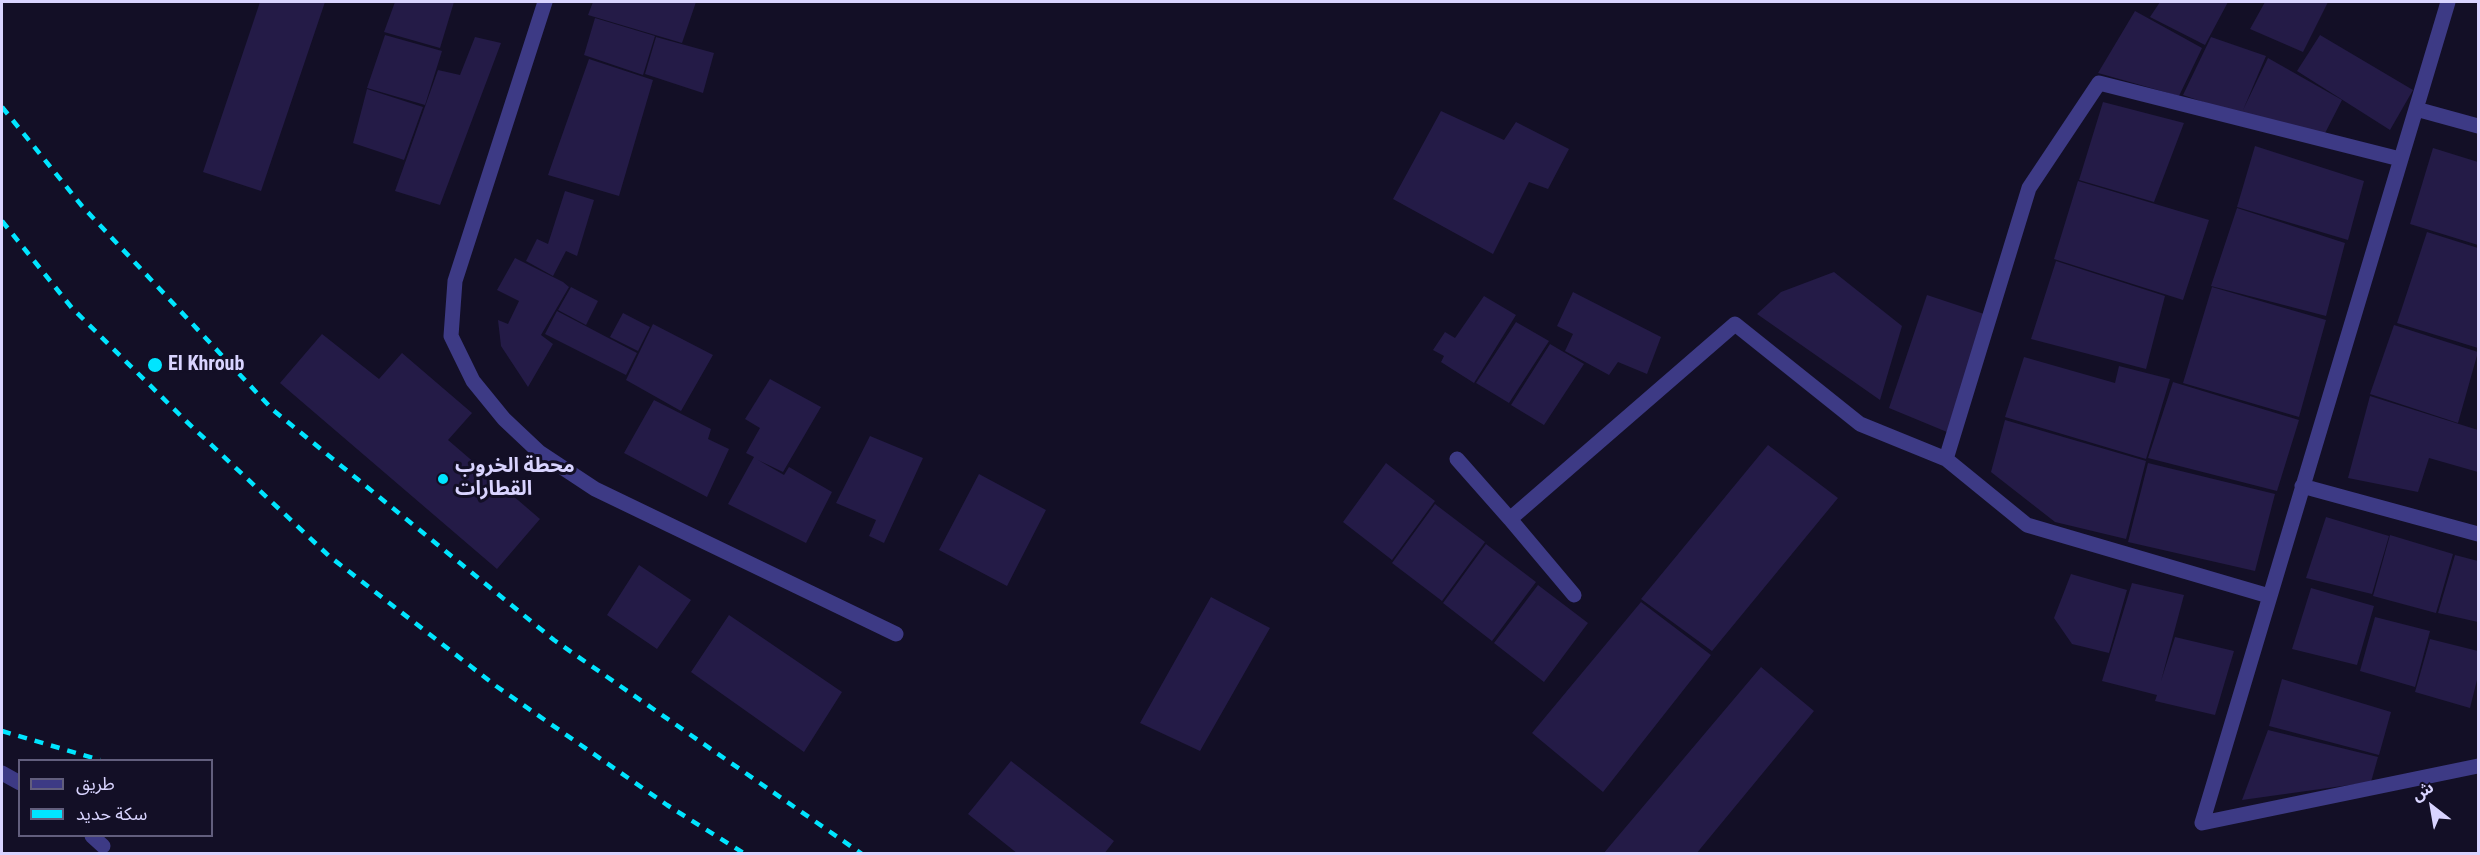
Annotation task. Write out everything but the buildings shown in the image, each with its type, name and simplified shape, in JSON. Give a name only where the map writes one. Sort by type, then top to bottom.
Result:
[{"type":"street","points":[[545,2],[455,281],[451,336],[472,381],[504,419],[539,452],[595,489],[896,634]]},
{"type":"street","points":[[2448,2],[2202,823],[2478,766]]},
{"type":"street","points":[[1946,459],[2029,188],[2099,83],[2400,159]]},
{"type":"street","points":[[2416,109],[2478,126]]},
{"type":"street","points":[[1510,519],[1734,324],[1860,424],[1946,459],[2027,525],[2269,596]]},
{"type":"street","points":[[1457,459],[1574,595]]},
{"type":"street","points":[[2302,486],[2478,534]]},
{"type":"street","points":[[2,772],[18,782]]},
{"type":"railway","points":[[2,107],[82,206],[273,410],[554,640],[862,854]]},
{"type":"railway","points":[[2,221],[72,308],[186,421],[329,556],[496,686],[667,805],[745,854]]},
{"type":"railway","points":[[2,731],[97,759]]},
{"type":"place","name":"El Khroub","points":[[155,365]]},
{"type":"place","name":"محطة الخروب القطارات","points":[[443,479]]}]
